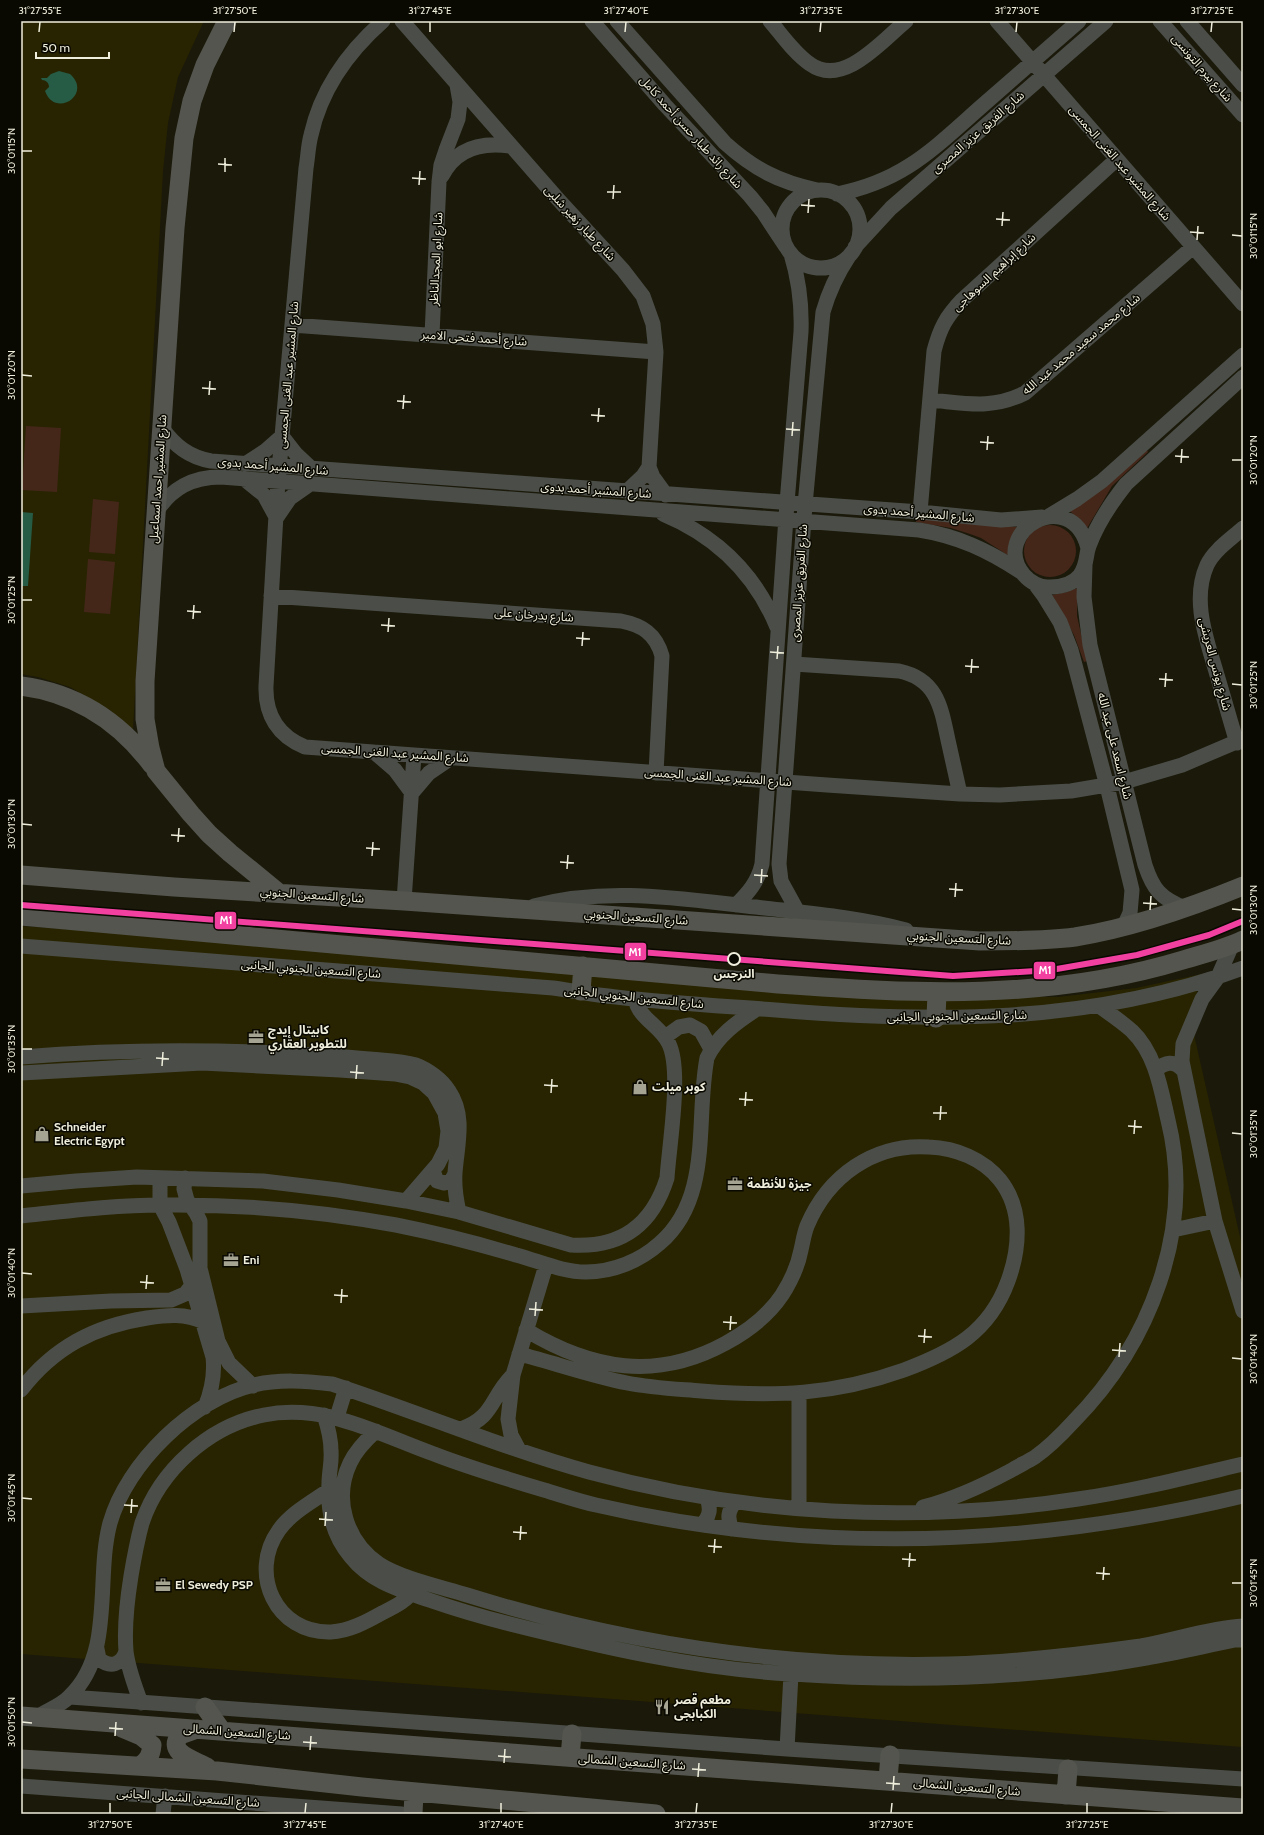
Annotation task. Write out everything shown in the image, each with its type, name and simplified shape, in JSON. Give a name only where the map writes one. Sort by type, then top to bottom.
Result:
[{"type":"main road","name":"شارع المشير احمد اسماعيل","points":[[227,21],[205,65],[192,101],[184,138],[175,228],[144,701],[140,738],[156,771],[191,814],[230,853],[279,893]]},
{"type":"main road","points":[[21,686],[60,694],[83,704],[140,738]]},
{"type":"main road","name":"شارع التسعين الجنوبي","points":[[21,875],[980,941],[1016,941],[1073,937],[1124,926],[1185,908],[1243,886]]},
{"type":"main road","points":[[21,916],[849,989],[937,993],[1044,987],[1108,979],[1161,967],[1238,942]]},
{"type":"main road","points":[[581,991],[583,966]]},
{"type":"main road","points":[[936,1018],[937,993]]},
{"type":"main road","points":[[205,1708],[222,1731]]},
{"type":"main road","name":"شارع التسعين الشمالى","points":[[29,1717],[888,1780],[1243,1808]]},
{"type":"main road","points":[[108,1723],[141,1736],[152,1745],[147,1762],[140,1766]]},
{"type":"main road","points":[[198,1729],[180,1735],[176,1742],[178,1751],[187,1758],[217,1771]]},
{"type":"main road","points":[[570,1757],[572,1734]]},
{"type":"main road","points":[[888,1780],[890,1755]]},
{"type":"main road","points":[[21,1759],[217,1771],[493,1800],[656,1814]]},
{"type":"main road","points":[[1066,1795],[1068,1769]]},
{"type":"main road","points":[[413,1814],[414,1792]]},
{"type":"main road","points":[[493,1800],[519,1814]]},
{"type":"main road","points":[[1182,1804],[1222,1814]]},
{"type":"street","name":"شارع المشير عبد الغنى الجمسى","points":[[383,21],[356,48],[334,78],[321,103],[310,135],[282,436],[265,696],[267,706],[275,725],[285,736],[305,747],[960,794],[1036,794],[1107,786],[1182,765],[1240,741]]},
{"type":"street","name":"شارع طيار زهير شلبى","points":[[402,21],[510,146],[635,283],[649,310],[654,324],[656,352],[649,466]]},
{"type":"street","name":"شارع رائد طيار حسن أحمد كامل","points":[[592,21],[665,104],[750,196],[763,212],[788,251]]},
{"type":"street","name":"شارع رائد طيار حسن أحمد كامل","points":[[617,21],[725,143],[741,157],[776,179],[817,190]]},
{"type":"street","points":[[770,21],[811,65],[825,70],[839,71],[852,66],[906,21]]},
{"type":"street","name":"شارع المشير عبد الغنى الجمسى","points":[[997,21],[1243,304]]},
{"type":"street","name":"شارع الفريق عزيز المصرى","points":[[837,194],[873,185],[906,169],[921,159],[1079,21]]},
{"type":"street","name":"شارع الفريق عزيز المصرى","points":[[798,912],[784,889],[779,874],[784,782],[805,505],[823,312],[835,280],[852,252],[891,208],[1106,21]]},
{"type":"street","name":"شارع بيرم التونسى","points":[[1160,21],[1243,115]]},
{"type":"street","name":"شارع بيرم التونسى","points":[[1187,21],[1243,85]]},
{"type":"street","name":"شارع ابو المجدالناظر","points":[[432,335],[439,182],[444,155],[458,119],[460,102],[457,85]]},
{"type":"street","name":"شارع ابو المجدالناظر","points":[[439,182],[450,163],[467,150],[481,145],[495,144],[510,146]]},
{"type":"street","name":"شارع إبراهيم السوهاجى","points":[[920,512],[934,351],[939,330],[950,312],[1117,159]]},
{"type":"street","points":[[817,190],[837,194],[848,201],[855,211],[859,229],[859,235],[852,252],[839,264],[826,268],[813,268],[801,263],[788,251],[782,235],[782,222],[786,211],[799,197],[817,190]]},
{"type":"street","name":"شارع محمد سعيد محمد عبد الله","points":[[930,400],[988,405],[1013,399],[1025,393],[1193,247]]},
{"type":"street","name":"شارع الفريق عزيز المصرى","points":[[736,905],[753,886],[760,872],[802,312],[799,283],[788,251]]},
{"type":"street","name":"شارع أحمد فتحى الامير","points":[[292,325],[656,352]]},
{"type":"street","name":"شارع المشير أحمد بدوى","points":[[311,477],[666,494],[920,512],[1001,520],[1046,516],[1077,500],[1102,481],[1243,355]]},
{"type":"street","points":[[1088,548],[1085,537],[1079,528],[1071,521],[1060,517],[1046,516],[1027,526],[1018,539],[1015,550],[1021,572],[1035,584],[1046,588],[1070,583],[1079,576],[1085,565],[1088,548],[1105,514],[1126,484],[1243,377]]},
{"type":"street","name":"شارع المشير أحمد بدوى","points":[[162,428],[173,442],[188,454],[199,459],[211,461],[245,472]]},
{"type":"street","points":[[282,436],[311,477],[290,498],[276,518],[264,495],[245,472],[282,436]]},
{"type":"street","points":[[626,492],[639,480],[649,466],[656,481],[666,494]]},
{"type":"street","name":"شارع المشير أحمد بدوى","points":[[156,512],[172,492],[183,484],[195,479],[245,472],[279,474],[646,510],[919,530],[935,533],[981,548],[1021,572]]},
{"type":"street","points":[[646,510],[661,514],[690,526],[716,543],[739,564],[758,589],[778,630]]},
{"type":"street","name":"شارع يونس العريشى","points":[[1240,741],[1204,628],[1200,600],[1201,586],[1208,564],[1216,552],[1243,528]]},
{"type":"street","name":"شارع اسعد على عبد الله","points":[[1085,565],[1085,613],[1090,645],[1149,878],[1160,895],[1167,900],[1185,908]]},
{"type":"street","name":"شارع اسعد على عبد الله","points":[[1035,584],[1056,615],[1071,650],[1107,786],[1132,890],[1130,913],[1124,926]]},
{"type":"street","name":"شارع بدرخان على","points":[[271,596],[621,621],[638,625],[649,632],[655,639],[662,656],[656,773]]},
{"type":"street","points":[[794,664],[898,671],[921,680],[933,691],[940,705],[960,794]]},
{"type":"street","points":[[374,752],[395,770],[412,793]]},
{"type":"street","points":[[404,901],[414,755]]},
{"type":"street","points":[[412,793],[429,773],[450,758]]},
{"type":"street","points":[[522,910],[561,900],[622,895],[736,905],[872,922],[928,937]]},
{"type":"street","points":[[1238,942],[1218,977],[1202,999],[1183,1044],[1183,1070],[1215,1221],[1243,1311]]},
{"type":"street","name":"شارع التسعين الجنوبي الجانبى","points":[[21,946],[581,991],[635,999],[757,1009],[864,1016],[936,1018],[1038,1014],[1099,1006],[1158,995],[1243,968]]},
{"type":"street","points":[[21,1186],[76,1181],[160,1178],[263,1181],[338,1190],[406,1201],[459,1212],[571,1245],[587,1246],[603,1244],[618,1239],[632,1231],[645,1220],[655,1208],[662,1194],[667,1178],[675,1082],[673,1055],[665,1037],[641,1013],[635,999]]},
{"type":"street","points":[[901,1512],[941,1502],[979,1487],[1035,1457],[1090,1406],[1121,1365],[1143,1326],[1162,1276],[1173,1230],[1176,1193],[1175,1161],[1171,1132],[1156,1070],[1146,1048],[1134,1032],[1099,1006]]},
{"type":"street","points":[[21,1216],[80,1209],[160,1205],[190,1205],[299,1211],[393,1225],[456,1238],[566,1270],[586,1272],[606,1270],[626,1264],[644,1256],[661,1243],[675,1228],[686,1211],[696,1180],[706,1068],[711,1049],[723,1034],[757,1009]]},
{"type":"street","points":[[665,1037],[679,1027],[690,1025],[701,1032],[711,1049]]},
{"type":"street","points":[[21,1057],[83,1052],[170,1057],[317,1055],[405,1062],[417,1066],[430,1072],[441,1080],[450,1091],[456,1104],[460,1131],[455,1174],[459,1212]]},
{"type":"street","points":[[21,1072],[170,1057],[202,1063],[395,1074],[410,1077],[423,1083],[434,1093],[442,1105],[448,1130],[446,1148],[438,1164],[406,1201]]},
{"type":"street","points":[[1156,1070],[1166,1063],[1172,1063],[1178,1065],[1183,1070]]},
{"type":"street","points":[[519,1354],[626,1383],[653,1387],[738,1393],[799,1394],[857,1384],[894,1373],[937,1357],[970,1337],[986,1320],[1000,1299],[1010,1276],[1018,1231],[1015,1212],[1008,1193],[989,1169],[981,1163],[961,1153],[927,1147],[905,1148],[884,1152],[854,1165],[833,1184],[813,1212],[805,1229],[794,1272],[776,1303],[749,1330],[701,1356],[683,1362],[660,1366],[630,1366],[613,1364],[566,1350],[526,1330]]},
{"type":"street","points":[[433,1171],[437,1181],[444,1183],[451,1181],[455,1174]]},
{"type":"street","points":[[160,1178],[160,1205],[169,1222],[192,1285],[204,1322],[215,1370],[212,1389],[204,1407]]},
{"type":"street","points":[[185,1178],[185,1194],[200,1221],[200,1268],[218,1341],[229,1363],[253,1386]]},
{"type":"street","points":[[1173,1230],[1215,1221]]},
{"type":"street","points":[[518,1450],[511,1435],[508,1419],[513,1375],[546,1265]]},
{"type":"street","points":[[21,1306],[111,1301],[171,1300],[185,1294],[192,1285]]},
{"type":"street","points":[[21,1390],[30,1378],[50,1359],[72,1343],[94,1332],[122,1322],[176,1315],[186,1315],[204,1322]]},
{"type":"street","points":[[461,1429],[483,1417],[513,1375]]},
{"type":"street","points":[[29,1717],[70,1697],[83,1682],[91,1666],[97,1649],[100,1631],[104,1556],[110,1522],[124,1490],[142,1461],[164,1438],[204,1407],[218,1399],[253,1386],[274,1382],[303,1380],[332,1384],[549,1461],[592,1473],[707,1498],[799,1509],[857,1512],[901,1512],[989,1509],[1077,1500],[1121,1492],[1243,1464]]},
{"type":"street","points":[[346,1388],[331,1416],[328,1426],[332,1450],[328,1500],[332,1520],[339,1539],[350,1557],[365,1572],[381,1582],[468,1614],[578,1641],[671,1659],[791,1674],[891,1670],[1004,1674],[1066,1669],[1144,1652],[1235,1640],[1241,1629]]},
{"type":"street","points":[[799,1394],[799,1509]]},
{"type":"street","points":[[141,1703],[130,1672],[126,1651],[126,1612],[136,1546],[143,1520],[156,1492],[176,1466],[199,1445],[219,1432],[240,1422],[262,1416],[286,1412],[309,1412],[331,1416],[376,1431],[494,1476],[595,1505],[702,1525],[802,1537],[860,1539],[971,1538],[1033,1533],[1148,1517],[1243,1496]]},
{"type":"street","points":[[376,1431],[361,1444],[350,1461],[344,1480],[342,1500],[345,1520],[352,1536],[364,1552],[380,1565],[398,1573],[503,1606],[581,1626],[674,1644],[764,1656],[891,1670]]},
{"type":"street","points":[[329,1490],[290,1518],[279,1530],[271,1546],[267,1560],[266,1574],[270,1593],[279,1608],[291,1620],[305,1628],[322,1632],[338,1632],[375,1617],[412,1594],[419,1580]]},
{"type":"street","points":[[702,1525],[710,1512],[710,1505],[707,1498]]},
{"type":"street","points":[[732,1529],[728,1515],[735,1502]]},
{"type":"street","points":[[97,1649],[99,1659],[108,1664],[118,1663],[122,1660],[126,1651]]},
{"type":"street","points":[[787,1749],[791,1674]]},
{"type":"street","points":[[70,1697],[205,1708],[890,1755],[1068,1769],[1243,1779]]},
{"type":"street","name":"شارع التسعين الشمالى الجانبى","points":[[21,1786],[402,1814]]},
{"type":"street","points":[[21,1792],[44,1787]]},
{"type":"street","points":[[163,1814],[164,1796]]},
{"type":"street","points":[[265,1814],[290,1805]]},
{"type":"shaded area","points":[[21,21],[204,21],[178,77],[168,123],[163,171],[133,730],[111,711],[70,687],[38,677],[21,674]]},
{"type":"shaded area","points":[[59,71],[70,74],[76,82],[77,89],[75,96],[63,103],[56,103],[50,99],[45,91],[49,87],[48,84],[41,78],[47,78],[51,74]]},
{"type":"shaded area","points":[[26,426],[61,428],[57,492],[22,490]]},
{"type":"shaded area","points":[[1146,448],[1148,452],[1112,486],[1086,530],[1082,523],[1069,510]]},
{"type":"shaded area","points":[[93,499],[119,502],[115,554],[89,552]]},
{"type":"shaded area","points":[[21,512],[33,513],[28,586],[21,586]]},
{"type":"shaded area","points":[[916,517],[1018,527],[1009,556],[981,538],[951,528],[916,522]]},
{"type":"shaded area","points":[[1050,525],[1060,527],[1068,533],[1074,541],[1076,551],[1074,561],[1068,569],[1060,575],[1050,577],[1040,575],[1032,569],[1026,561],[1024,551],[1026,541],[1032,533],[1040,527]]},
{"type":"shaded area","points":[[88,559],[115,562],[110,614],[84,612]]},
{"type":"shaded area","points":[[1077,588],[1077,616],[1087,661],[1084,662],[1074,635],[1052,595]]},
{"type":"shaded area","points":[[21,926],[975,996],[1058,997],[1136,988],[1206,973],[1198,989],[1194,1004],[1193,1021],[1195,1039],[1243,1250],[1243,1747],[21,1654]]},
{"type":"transit line","name":"M1","points":[[21,905],[953,976],[1051,970],[1137,955],[1209,935],[1243,921]]},
{"type":"place","name":"النرجس","points":[[734,959]]},
{"type":"place","name":"كابيتال إيدج للتطوير العقاري","points":[[256,1037]]},
{"type":"place","name":"كوبر ميلت","points":[[640,1087]]},
{"type":"place","name":"Schneider Electric Egypt","points":[[42,1134]]},
{"type":"place","name":"جيزة للأنظمة","points":[[735,1184]]},
{"type":"place","name":"Eni","points":[[231,1260]]},
{"type":"place","name":"El Sewedy PSP","points":[[163,1585]]},
{"type":"place","name":"مطعم قصر الكبابجى","points":[[662,1707]]}]
